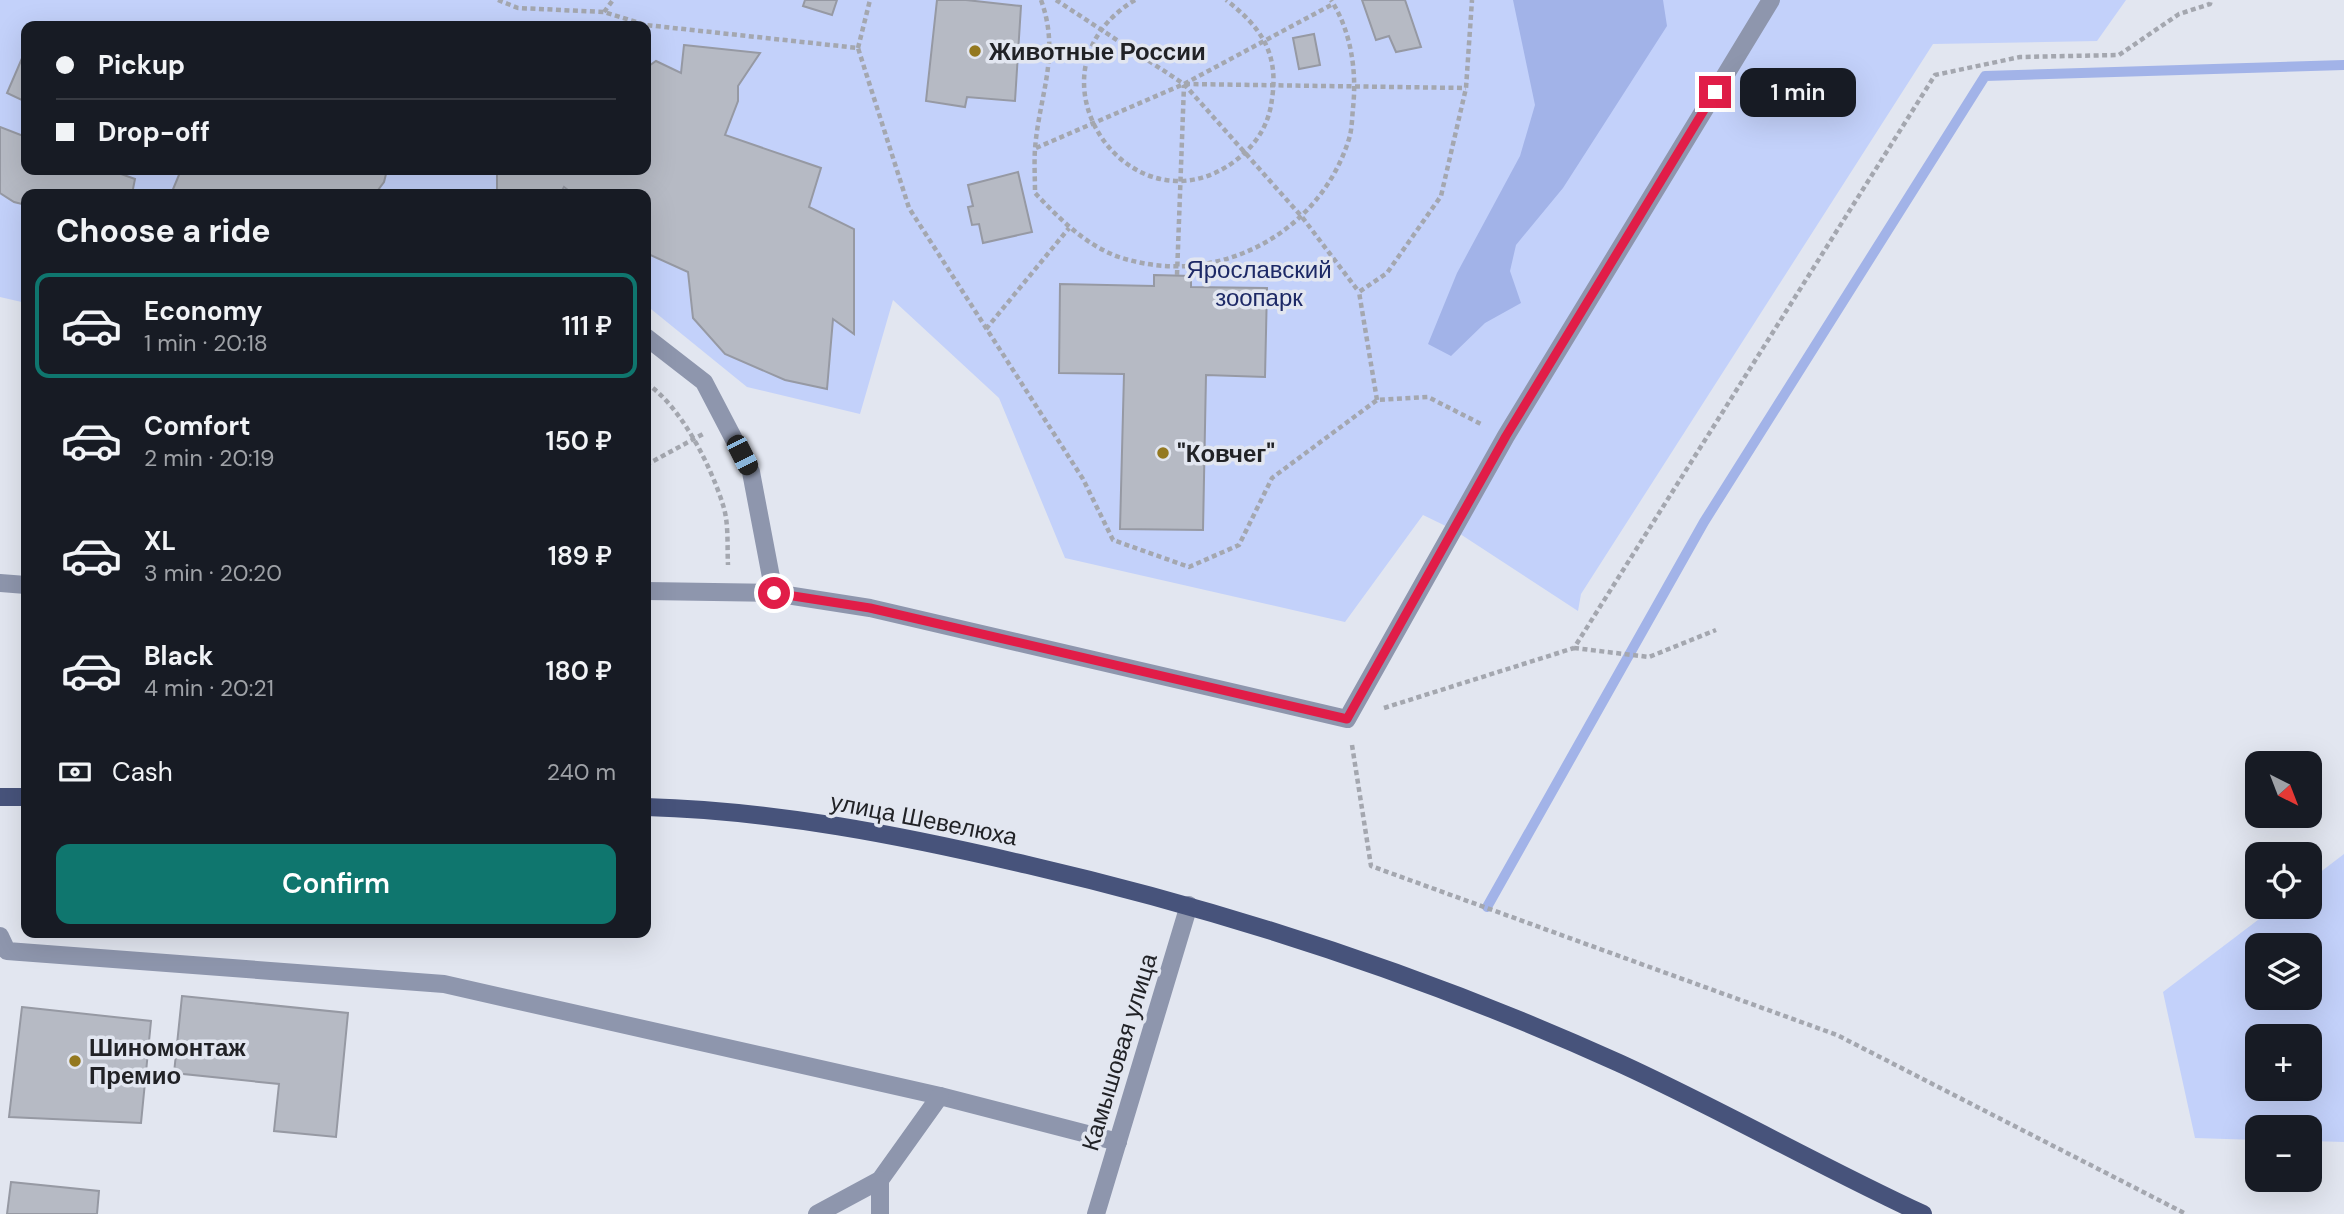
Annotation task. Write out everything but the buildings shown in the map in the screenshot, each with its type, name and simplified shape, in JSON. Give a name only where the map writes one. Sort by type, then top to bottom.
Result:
[{"type":"main road","points":[[0,797],[21,797]]},
{"type":"main road","name":"улица Шевелюха","points":[[651,807],[780,817],[898,835],[1189,905],[1331,948],[1446,990],[1620,1063],[1915,1212]]},
{"type":"street","points":[[651,591],[774,593],[870,608],[1347,719],[1506,436],[1771,0]]},
{"type":"street","points":[[651,342],[704,382],[751,472],[774,593]]},
{"type":"street","points":[[0,583],[21,585]]},
{"type":"street","name":"Камышовая улица","points":[[1096,1214],[1189,905]]},
{"type":"street","points":[[0,936],[7,951],[444,984],[940,1096],[1118,1142]]},
{"type":"street","points":[[817,1214],[880,1180],[940,1096]]},
{"type":"street","points":[[880,1180],[880,1214]]},
{"type":"path","points":[[498,0],[518,8],[604,12],[630,21]]},
{"type":"path","points":[[604,12],[613,0]]},
{"type":"path","points":[[870,0],[858,48],[909,208],[1083,479],[1113,540],[1189,567],[1239,545],[1272,478],[1377,400],[1428,397],[1506,436]]},
{"type":"path","points":[[1035,148],[1184,84],[1332,2],[1351,49],[1356,85],[1350,138],[1330,183],[1302,217],[1262,247],[1219,263],[1178,267],[1119,257],[1069,228],[1035,192],[1035,148],[1049,70],[1048,18],[1041,0]]},
{"type":"path","points":[[1056,0],[1184,84],[1302,217],[1359,292],[1377,400]]},
{"type":"path","points":[[1135,0],[1117,11],[1101,29],[1086,62],[1084,93],[1092,124],[1107,147],[1127,165],[1152,176],[1180,180],[1204,177],[1227,167],[1246,153],[1261,135],[1270,114],[1275,85],[1274,66],[1265,41],[1249,17],[1226,0]]},
{"type":"path","points":[[1359,292],[1387,273],[1441,196],[1466,88],[1472,0]]},
{"type":"path","points":[[1574,648],[1935,75],[2020,57],[2119,55],[2179,14],[2210,4],[2211,0]]},
{"type":"path","points":[[651,27],[858,48]]},
{"type":"path","points":[[1184,84],[1466,88]]},
{"type":"path","points":[[1177,275],[1184,84]]},
{"type":"path","points":[[986,329],[1069,228]]},
{"type":"path","points":[[651,386],[657,390],[694,439],[724,507],[729,565]]},
{"type":"path","points":[[651,462],[725,422]]},
{"type":"path","points":[[1716,630],[1649,657],[1574,648],[1347,719],[1371,866],[1837,1035],[2186,1214]]},
{"type":"green space","name":"Ярославский зоопарк","points":[[0,0],[2126,0],[2097,41],[1933,44],[1581,594],[1578,611],[1454,530],[1423,515],[1345,622],[1065,558],[999,398],[893,300],[860,414],[747,387],[651,309],[651,189],[21,189],[21,302],[0,297]]},
{"type":"green space","points":[[2344,854],[2344,1142],[2322,1141],[2322,1115],[2245,1115],[2245,1140],[2195,1138],[2163,992],[2259,919],[2322,919],[2322,871]]},
{"type":"shaded area","points":[[1513,0],[1663,0],[1667,26],[1563,188],[1516,245],[1510,271],[1521,303],[1485,323],[1451,356],[1428,344],[1457,273],[1520,156],[1535,105]]},
{"type":"waterway","points":[[1487,907],[1704,522],[1985,76],[2344,65]]},
{"type":"place","name":"Животные России","points":[[975,51]]},
{"type":"place","name":"\"Ковчег\"","points":[[1163,453]]},
{"type":"place","name":"Шиномонтаж Премио","points":[[75,1061]]},
{"type":"route","points":[[774,593],[870,608],[1347,719],[1506,436],[1715,92]]}]
